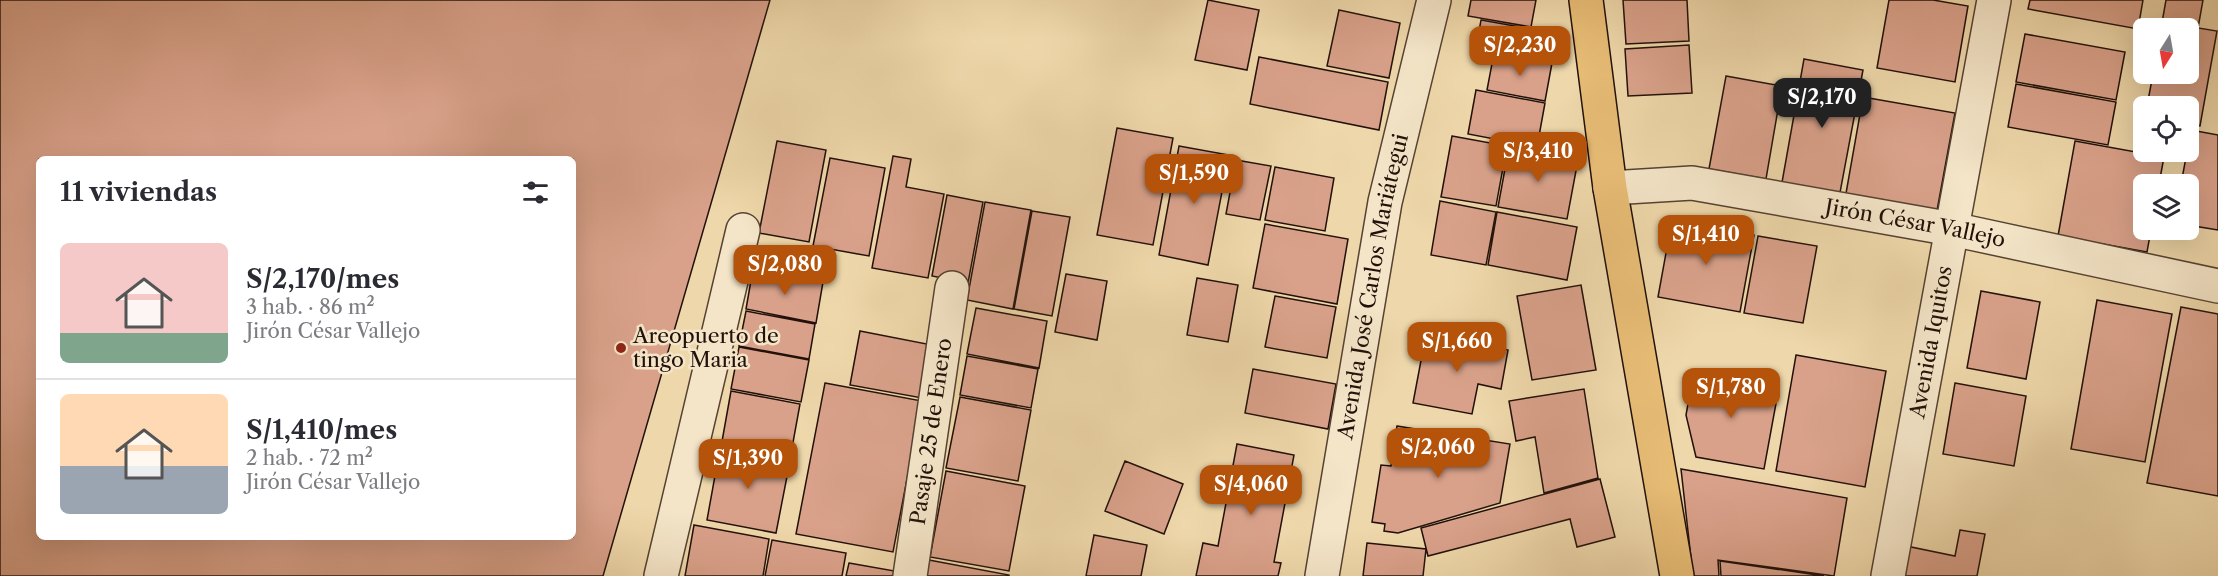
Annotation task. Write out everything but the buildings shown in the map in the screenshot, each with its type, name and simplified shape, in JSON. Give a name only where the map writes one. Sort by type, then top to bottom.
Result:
[{"type":"main road","points":[[1586,0],[1610,188],[1677,576]]},
{"type":"street","name":"Avenida José Carlos Mariátegui","points":[[1322,576],[1385,202],[1434,0]]},
{"type":"street","name":"Avenida Iquitos","points":[[1888,576],[1994,0]]},
{"type":"street","name":"Jirón César Vallejo","points":[[1610,188],[1692,183],[1952,229],[2218,286]]},
{"type":"street","points":[[661,576],[743,230]]},
{"type":"street","name":"Pasaje 25 de Enero","points":[[909,576],[952,288]]},
{"type":"place","name":"Areopuerto de tingo Maria","points":[[621,348]]}]
